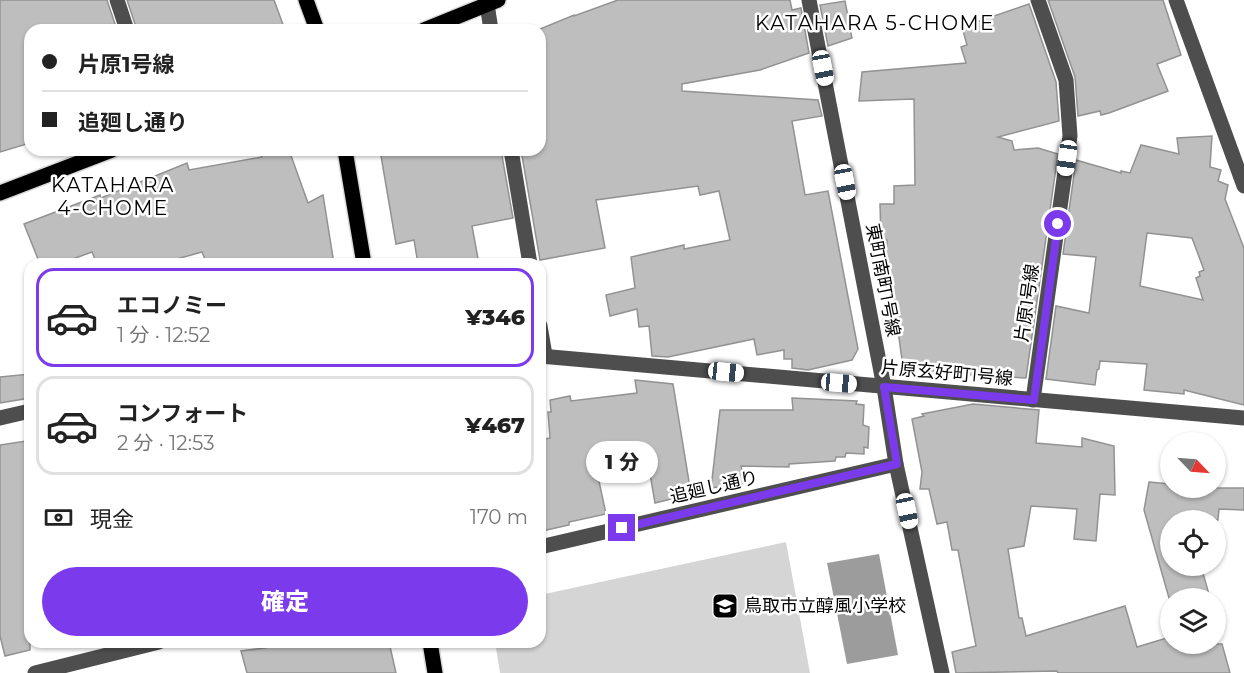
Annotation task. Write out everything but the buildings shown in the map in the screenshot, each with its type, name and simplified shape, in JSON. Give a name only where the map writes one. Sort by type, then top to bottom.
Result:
[{"type":"main road","points":[[306,0],[315,24]]},
{"type":"main road","points":[[439,24],[493,2]]},
{"type":"main road","points":[[0,193],[96,156]]},
{"type":"main road","points":[[346,156],[363,258]]},
{"type":"main road","points":[[431,648],[435,673]]},
{"type":"street","points":[[117,0],[125,24]]},
{"type":"street","name":"東町南町1号線","points":[[809,0],[897,464],[942,673]]},
{"type":"street","name":"片原1号線","points":[[1034,400],[1070,136],[1066,80],[1038,0]]},
{"type":"street","points":[[1176,0],[1244,186]]},
{"type":"street","points":[[491,24],[493,2]]},
{"type":"street","points":[[512,156],[529,258]]},
{"type":"street","name":"片原玄好町1号線","points":[[546,356],[1244,418]]},
{"type":"street","points":[[0,418],[24,412]]},
{"type":"street","name":"追廻し通り","points":[[546,547],[897,464]]},
{"type":"street","points":[[35,673],[122,648]]},
{"type":"shaded area","points":[[786,542],[810,673],[500,673],[496,648],[546,648],[546,594]]},
{"type":"shaded area","points":[[879,554],[898,655],[847,664],[827,563]]},
{"type":"place","name":"鳥取市立醇風小学校","points":[[725,606]]},
{"type":"district","name":"KATAHARA 5-CHOME","points":[[875,23]]},
{"type":"district","name":"KATAHARA 4-CHOME","points":[[113,196]]},
{"type":"route","points":[[622,528],[897,464],[884,387],[1034,400],[1058,224]]}]
